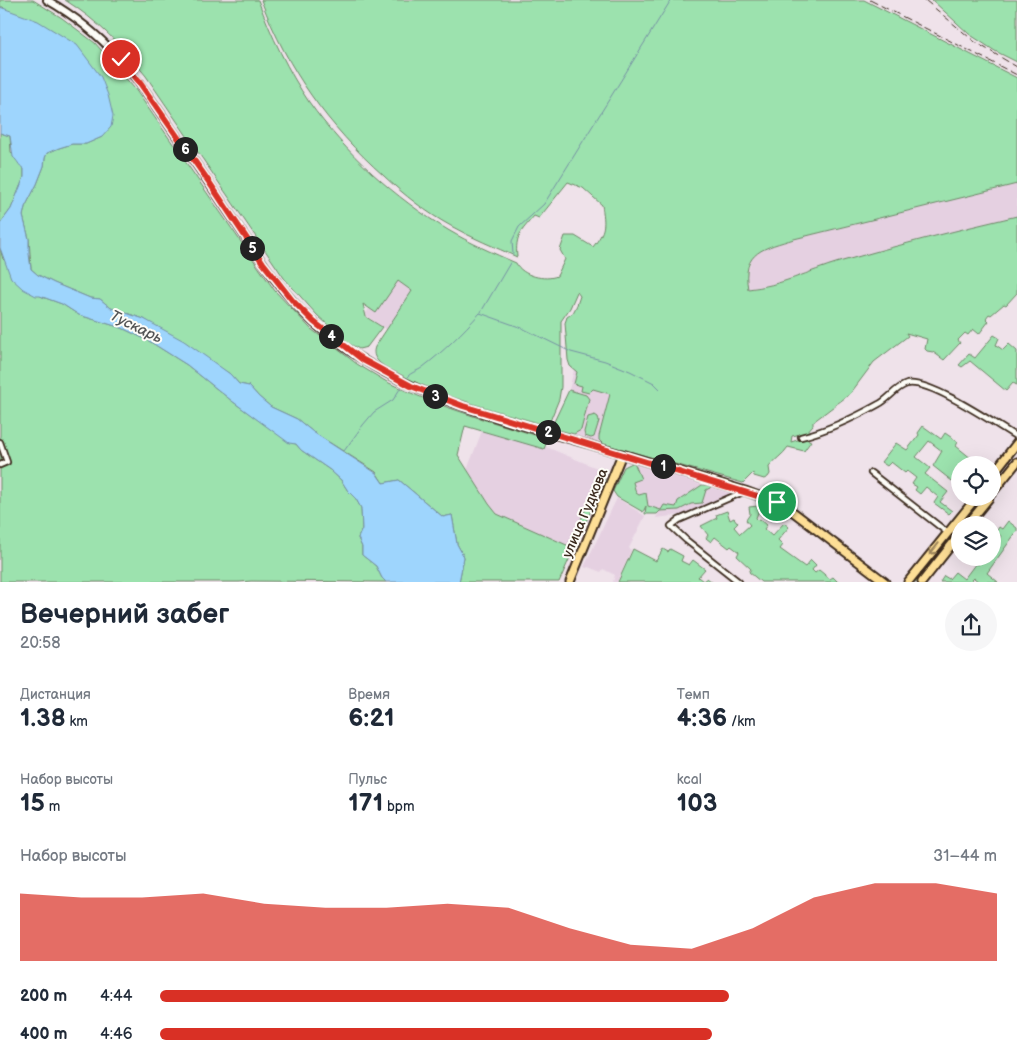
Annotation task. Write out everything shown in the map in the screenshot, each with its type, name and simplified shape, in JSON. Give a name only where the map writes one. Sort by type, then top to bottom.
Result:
[{"type":"main road","points":[[47,0],[87,27],[121,59],[263,263],[292,300],[314,322],[363,360],[411,386],[479,411],[775,501],[793,511],[884,582]]},
{"type":"main road","points":[[1001,464],[1017,443]]},
{"type":"main road","name":"улица Гудкова","points":[[570,582],[622,454]]},
{"type":"main road","points":[[1001,482],[1017,462]]},
{"type":"main road","points":[[908,582],[970,506]]},
{"type":"main road","points":[[974,516],[982,506]]},
{"type":"main road","points":[[922,582],[951,545]]},
{"type":"street","points":[[801,437],[834,427],[880,404],[900,387],[912,384],[936,390],[1017,437]]},
{"type":"street","points":[[0,442],[7,462],[0,465]]},
{"type":"street","points":[[871,473],[948,533]]},
{"type":"street","points":[[739,582],[671,526],[678,520],[745,491]]},
{"type":"shaded area","points":[[1017,184],[1017,216],[898,245],[771,285],[748,289],[746,276],[752,258],[761,249],[794,239]]},
{"type":"shaded area","points":[[391,275],[423,297],[396,336],[365,315]]},
{"type":"shaded area","points":[[577,358],[631,374],[614,447],[551,428],[569,390]]},
{"type":"shaded area","points":[[482,431],[543,448],[544,446],[604,471],[569,548],[497,514],[489,504],[467,470]]},
{"type":"shaded area","points":[[634,462],[740,493],[695,513],[656,518],[660,510],[648,506],[645,493],[638,495],[636,493],[633,481],[636,464]]},
{"type":"shaded area","points":[[617,498],[645,516],[629,548],[631,551],[617,582],[613,582],[615,575],[603,569],[601,572],[584,567]]},
{"type":"green space","points":[[0,0],[33,0],[62,18],[95,43],[135,89],[275,291],[311,329],[357,364],[404,390],[479,418],[548,439],[544,449],[465,426],[458,455],[497,514],[569,546],[592,495],[594,496],[602,479],[605,479],[559,582],[459,582],[464,557],[457,544],[452,515],[443,517],[399,480],[383,483],[376,472],[313,432],[297,419],[271,407],[249,386],[239,384],[230,374],[144,319],[111,308],[100,299],[90,298],[54,283],[31,269],[29,239],[23,216],[25,207],[44,166],[47,153],[72,144],[86,144],[102,137],[3,7],[0,7]]},
{"type":"green space","points":[[65,0],[258,0],[280,52],[301,90],[338,139],[372,173],[409,204],[448,230],[473,244],[516,263],[528,274],[546,278],[557,276],[565,259],[560,250],[565,236],[575,236],[593,247],[604,227],[602,205],[583,188],[568,182],[539,218],[534,216],[522,230],[517,244],[517,257],[467,235],[442,221],[392,183],[364,157],[328,117],[297,74],[261,0],[864,0],[1017,78],[1017,184],[774,245],[757,253],[752,259],[748,266],[748,289],[783,282],[839,262],[1017,216],[1017,293],[1006,305],[1004,304],[991,315],[989,314],[986,318],[989,321],[979,334],[973,329],[968,335],[965,333],[958,340],[960,343],[944,360],[925,349],[927,339],[906,333],[908,336],[874,362],[850,394],[813,422],[813,425],[806,433],[792,436],[791,442],[804,438],[811,441],[804,451],[788,447],[769,467],[770,474],[764,479],[754,476],[753,473],[743,483],[603,444],[599,440],[610,394],[593,389],[589,393],[581,391],[582,386],[574,384],[577,372],[570,366],[568,360],[565,323],[567,317],[573,313],[577,305],[580,296],[577,292],[570,308],[561,321],[561,387],[559,399],[548,426],[492,410],[454,398],[418,383],[386,367],[376,358],[374,353],[375,347],[412,291],[398,281],[376,313],[363,304],[366,317],[382,327],[367,347],[359,349],[348,343],[317,315],[284,278],[146,76],[118,44],[98,25]]},
{"type":"green space","points":[[932,0],[1017,0],[1017,62],[995,51],[969,34]]},
{"type":"green space","points":[[0,133],[10,136],[11,152],[24,169],[24,177],[11,209],[0,224]]},
{"type":"green space","points":[[0,248],[3,259],[40,296],[62,304],[79,315],[122,328],[149,341],[187,365],[232,401],[289,442],[296,444],[301,450],[330,470],[341,480],[361,508],[362,529],[358,538],[362,547],[362,555],[376,566],[386,582],[0,582]]},
{"type":"green space","points":[[994,335],[999,338],[996,345],[1003,350],[1009,344],[1017,351],[1017,385],[1013,383],[1006,391],[970,361],[962,367],[959,365],[969,354],[975,358]]},
{"type":"green space","points":[[569,390],[586,395],[589,399],[581,430],[574,434],[551,428]]},
{"type":"green space","points":[[595,415],[599,421],[594,437],[591,438],[585,436],[584,432],[588,417]]},
{"type":"green space","points":[[923,426],[941,439],[945,433],[958,442],[956,446],[968,456],[951,456],[951,480],[933,466],[942,451],[929,441],[916,457],[930,468],[925,474],[948,492],[940,502],[952,511],[949,514],[934,503],[938,497],[926,487],[920,494],[915,490],[917,487],[912,484],[916,478],[907,471],[905,473],[891,462],[887,466],[881,462],[896,443],[907,450],[919,435],[918,433]]},
{"type":"green space","points":[[634,462],[641,479],[633,482],[636,493],[639,495],[646,493],[648,506],[661,510],[664,505],[676,507],[678,501],[702,485],[711,485],[706,490],[702,503],[691,504],[679,510],[645,514],[646,506],[643,512],[617,497],[613,491],[624,467]]},
{"type":"green space","points":[[973,506],[979,506],[971,516],[965,516]]},
{"type":"green space","points":[[749,507],[760,507],[756,518],[767,525],[764,529],[772,536],[784,523],[789,527],[778,540],[783,545],[780,549],[805,567],[811,560],[816,565],[812,570],[815,573],[819,570],[830,579],[833,577],[838,582],[761,582],[749,572],[751,569],[737,556],[739,552],[731,546],[729,548],[715,537],[711,542],[706,538],[708,535],[701,526],[717,518],[716,515],[727,511],[730,520],[734,518],[738,523],[734,527],[740,534],[750,525],[746,520],[750,514]]},
{"type":"green space","points":[[1008,521],[1017,528],[1017,531],[1001,553],[1001,528]]},
{"type":"green space","points":[[951,534],[951,541],[919,582],[913,582]]},
{"type":"green space","points":[[633,549],[656,561],[663,549],[668,552],[670,549],[683,556],[681,561],[689,565],[693,560],[705,569],[698,577],[703,581],[707,578],[712,582],[618,582]]},
{"type":"green space","points":[[974,566],[992,566],[987,573],[998,582],[979,582],[974,578],[970,582],[940,582],[944,576],[949,579],[955,572],[964,579]]},
{"type":"water","name":"Тускарь","points":[[0,7],[38,21],[77,45],[101,77],[113,116],[111,127],[102,137],[86,144],[72,144],[47,153],[44,166],[25,207],[23,216],[29,239],[31,269],[54,283],[90,298],[100,299],[111,308],[144,319],[184,341],[230,374],[239,384],[249,386],[271,407],[297,419],[313,432],[376,473],[383,483],[399,480],[443,517],[452,515],[457,544],[464,557],[459,582],[386,582],[376,566],[362,555],[362,547],[358,538],[362,529],[361,508],[341,480],[330,470],[301,450],[296,444],[289,443],[187,365],[149,341],[122,328],[79,315],[62,304],[36,296],[23,289],[11,278],[0,248],[0,224],[11,209],[24,177],[24,169],[13,157],[10,136],[0,133]]},
{"type":"waterway","points":[[513,254],[512,241],[519,227],[544,204],[671,0]]},
{"type":"waterway","points":[[481,312],[510,263]]},
{"type":"waterway","points":[[405,380],[446,348],[480,313],[522,328],[571,352],[605,361],[630,371],[654,383],[660,389]]},
{"type":"waterway","points":[[344,451],[374,412],[393,400],[403,384]]},
{"type":"railway","points":[[870,0],[1017,75]]},
{"type":"railway","points":[[925,0],[975,42],[1017,67]]},
{"type":"route","points":[[121,59],[209,182],[263,263],[292,300],[314,322],[363,360],[411,386],[463,406],[777,502]]}]
